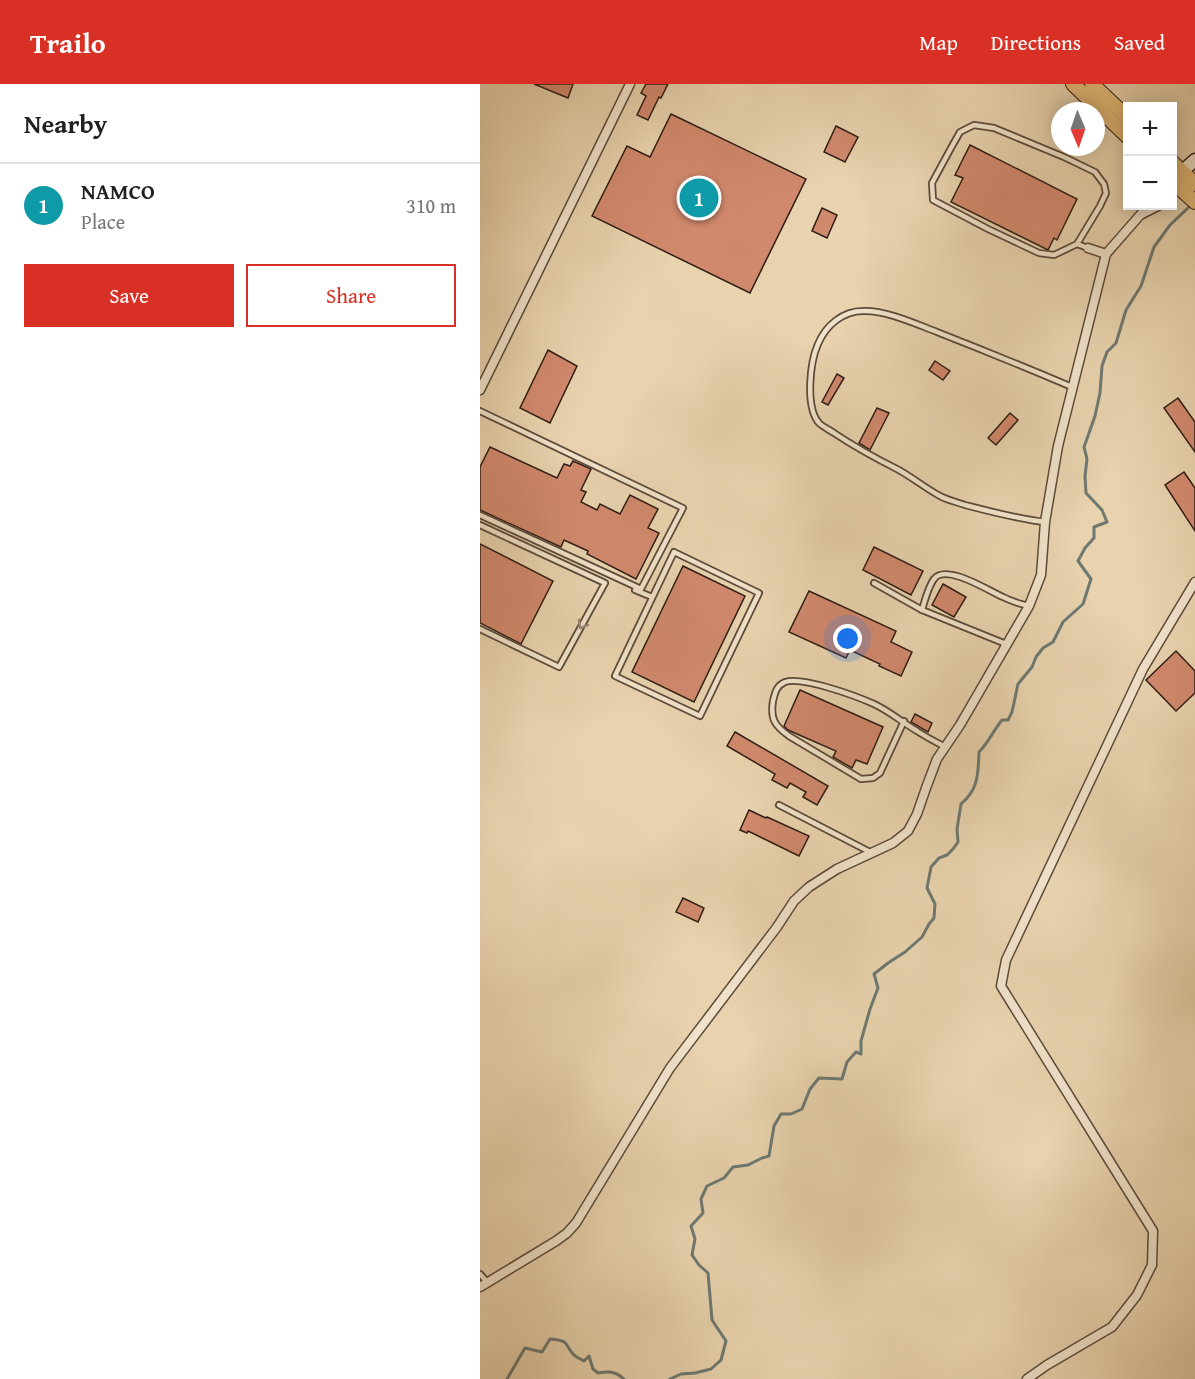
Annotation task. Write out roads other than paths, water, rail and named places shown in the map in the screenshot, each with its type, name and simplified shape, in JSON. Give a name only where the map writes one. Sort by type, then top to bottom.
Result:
[{"type":"main road","points":[[1073,84],[1123,132]]},
{"type":"main road","points":[[1092,84],[1123,113]]},
{"type":"main road","points":[[1182,180],[1195,202]]},
{"type":"street","points":[[480,390],[630,84]]},
{"type":"street","points":[[1182,180],[1195,160]]},
{"type":"street","points":[[484,1284],[556,1241],[576,1223],[670,1068],[777,927],[794,901],[809,887],[837,869],[873,854],[908,831],[938,759],[1029,606],[1041,575],[1046,522],[1058,446],[1106,254],[1144,210]]},
{"type":"street","points":[[1142,214],[1150,210]]},
{"type":"street","points":[[1088,248],[1106,254]]},
{"type":"street","points":[[1027,1379],[1112,1327],[1137,1294],[1152,1265],[1153,1231],[1001,986],[1006,960],[1143,669],[1195,582]]},
{"type":"lane","points":[[1077,244],[1106,194],[1104,184],[1095,172],[994,128],[974,125],[960,132],[932,183],[933,200],[1039,253],[1054,255],[1077,244],[1088,248]]},
{"type":"lane","points":[[1046,522],[1024,520],[942,497],[851,445],[819,423],[815,415],[810,388],[812,362],[818,344],[834,321],[846,313],[862,310],[889,315],[924,327],[1072,387]]},
{"type":"lane","points":[[480,411],[683,508],[641,589],[480,517]]},
{"type":"lane","points":[[480,517],[652,597]]},
{"type":"lane","points":[[480,525],[605,583],[559,667],[480,629]]},
{"type":"lane","points":[[674,552],[759,593],[700,716],[615,676],[652,597],[674,552]]},
{"type":"lane","points":[[922,610],[934,579],[939,575],[964,578],[1019,604],[1029,606]]},
{"type":"lane","points":[[874,583],[922,610],[1006,644]]},
{"type":"lane","points":[[904,721],[880,773],[873,778],[861,779],[780,729],[773,719],[772,706],[778,687],[785,682],[809,682],[872,703],[904,721],[945,747]]},
{"type":"lane","points":[[779,804],[873,854]]},
{"type":"lane","points":[[480,1274],[484,1284]]},
{"type":"waterway","points":[[670,1379],[681,1374],[711,1369],[721,1360],[726,1341],[712,1320],[708,1273],[692,1255],[695,1239],[691,1226],[703,1213],[701,1199],[707,1186],[724,1178],[733,1167],[748,1165],[769,1156],[774,1126],[781,1114],[791,1114],[802,1109],[810,1089],[819,1078],[842,1079],[847,1062],[856,1052],[861,1054],[861,1041],[878,988],[874,974],[922,937],[934,918],[935,904],[927,888],[931,867],[939,858],[947,855],[958,842],[957,829],[961,804],[974,786],[978,774],[979,752],[1002,720],[1008,720],[1018,684],[1032,667],[1036,657],[1043,648],[1053,642],[1063,622],[1083,604],[1091,579],[1078,561],[1094,538],[1094,527],[1107,522],[1102,510],[1086,493],[1087,459],[1084,447],[1095,416],[1102,366],[1107,352],[1116,343],[1126,310],[1141,286],[1154,247],[1170,225],[1189,207]]},
{"type":"waterway","points":[[507,1379],[525,1348],[542,1352],[550,1339],[564,1342],[574,1355],[584,1361],[589,1356],[593,1369],[598,1373],[612,1372],[624,1379]]},
{"type":"place","name":"NAMCO","points":[[699,198]]}]
